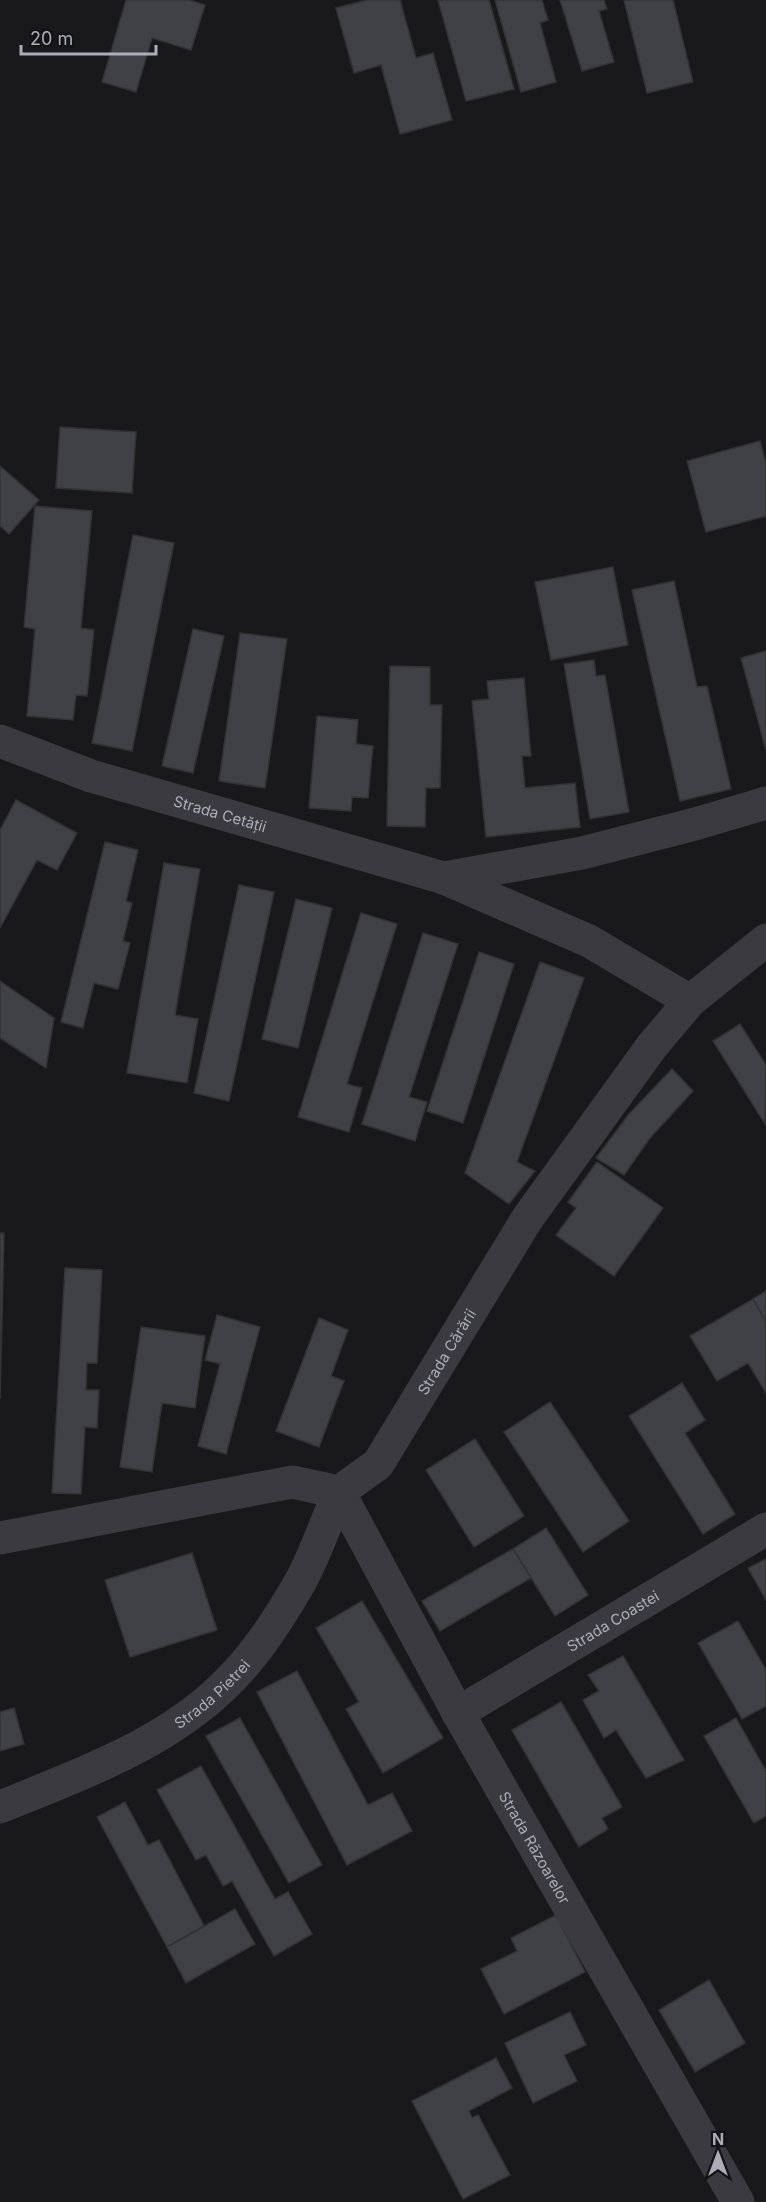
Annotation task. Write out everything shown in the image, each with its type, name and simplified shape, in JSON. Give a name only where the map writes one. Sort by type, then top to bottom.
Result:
[{"type":"street","name":"Strada Cetății","points":[[0,741],[91,776],[444,878],[589,941],[690,1001]]},
{"type":"street","name":"Strada Cetății","points":[[444,878],[582,853],[766,803]]},
{"type":"street","name":"Strada Cărării","points":[[339,1492],[378,1464],[527,1219],[645,1055],[690,1001],[766,939]]},
{"type":"street","points":[[0,1538],[292,1482],[339,1492]]},
{"type":"street","name":"Strada Răzoarelor","points":[[339,1492],[458,1713],[738,2202]]},
{"type":"street","name":"Strada Pietrei","points":[[0,1808],[88,1772],[163,1733],[214,1696],[253,1654],[294,1592],[339,1492]]},
{"type":"street","name":"Strada Coastei","points":[[458,1713],[766,1530]]},
{"type":"building","points":[[126,0],[189,0],[205,5],[191,50],[152,38],[136,92],[102,82]]},
{"type":"building","points":[[367,0],[400,0],[416,58],[433,53],[452,120],[400,134],[381,65],[354,73],[336,8]]},
{"type":"building","points":[[438,0],[489,0],[514,89],[466,101]]},
{"type":"building","points":[[495,0],[542,0],[548,20],[540,23],[556,82],[521,92]]},
{"type":"building","points":[[560,0],[604,0],[607,9],[599,11],[614,62],[582,71]]},
{"type":"building","points":[[624,0],[673,0],[693,82],[647,93]]},
{"type":"building","points":[[60,427],[136,432],[132,493],[56,488]]},
{"type":"building","points":[[760,441],[766,464],[766,516],[706,532],[687,461]]},
{"type":"building","points":[[0,466],[39,500],[9,534],[0,526]]},
{"type":"building","points":[[35,506],[92,511],[81,628],[94,630],[87,696],[76,695],[73,720],[27,716],[35,629],[24,627]]},
{"type":"building","points":[[133,535],[174,543],[132,751],[92,743]]},
{"type":"building","points":[[613,567],[628,645],[551,660],[535,582]]},
{"type":"building","points":[[674,581],[697,687],[707,686],[731,789],[680,801],[632,590]]},
{"type":"building","points":[[193,629],[224,636],[193,773],[162,766]]},
{"type":"building","points":[[240,633],[287,639],[265,788],[219,781]]},
{"type":"building","points":[[766,651],[766,750],[741,658]]},
{"type":"building","points":[[594,660],[596,676],[605,675],[629,812],[590,819],[564,664]]},
{"type":"building","points":[[390,666],[430,667],[430,705],[442,705],[440,788],[426,788],[425,827],[387,826]]},
{"type":"building","points":[[524,678],[531,756],[522,756],[525,788],[575,783],[580,827],[486,837],[472,701],[489,699],[487,681]]},
{"type":"building","points":[[317,716],[358,720],[356,744],[373,746],[368,798],[352,797],[351,811],[309,808]]},
{"type":"building","points":[[16,800],[77,833],[57,870],[37,860],[0,928],[0,830]]},
{"type":"building","points":[[105,842],[138,850],[126,901],[132,903],[123,941],[130,943],[118,989],[94,983],[83,1028],[61,1022]]},
{"type":"building","points":[[164,863],[200,869],[175,1015],[198,1019],[187,1083],[127,1073]]},
{"type":"building","points":[[239,885],[274,892],[229,1101],[194,1093]]},
{"type":"building","points":[[296,899],[332,908],[298,1048],[262,1039]]},
{"type":"building","points":[[361,913],[397,924],[347,1084],[362,1088],[349,1132],[298,1117]]},
{"type":"building","points":[[423,933],[458,944],[409,1097],[427,1102],[415,1141],[362,1124]]},
{"type":"building","points":[[479,952],[514,964],[463,1123],[427,1111]]},
{"type":"building","points":[[540,962],[584,978],[517,1162],[535,1171],[509,1204],[465,1173]]},
{"type":"building","points":[[0,981],[54,1018],[46,1068],[0,1038]]},
{"type":"building","points":[[740,1024],[766,1065],[765,1124],[713,1041]]},
{"type":"building","points":[[672,1069],[693,1091],[650,1138],[624,1175],[596,1158],[629,1114]]},
{"type":"building","points":[[597,1162],[663,1208],[614,1276],[556,1235],[576,1208],[568,1202]]},
{"type":"building","points":[[0,1233],[4,1233],[0,1399]]},
{"type":"building","points":[[65,1268],[102,1270],[97,1363],[87,1363],[86,1390],[99,1390],[97,1428],[85,1427],[81,1494],[52,1493]]},
{"type":"building","points":[[766,1291],[766,1322],[753,1299]]},
{"type":"building","points":[[753,1299],[766,1322],[766,1393],[748,1363],[717,1381],[690,1336]]},
{"type":"building","points":[[217,1315],[260,1327],[226,1454],[198,1446],[220,1364],[205,1360]]},
{"type":"building","points":[[319,1318],[348,1330],[331,1376],[344,1381],[319,1447],[276,1431]]},
{"type":"building","points":[[141,1327],[205,1336],[195,1408],[162,1403],[152,1472],[120,1467]]},
{"type":"building","points":[[682,1383],[705,1420],[685,1433],[735,1514],[703,1534],[629,1416]]},
{"type":"building","points":[[550,1402],[629,1521],[583,1552],[504,1432]]},
{"type":"building","points":[[475,1439],[524,1516],[474,1547],[426,1470]]},
{"type":"building","points":[[546,1528],[588,1595],[555,1616],[513,1549]]},
{"type":"building","points":[[513,1549],[531,1578],[440,1631],[422,1601]]},
{"type":"building","points":[[192,1553],[217,1630],[130,1657],[105,1580]]},
{"type":"building","points":[[766,1559],[766,1600],[748,1568]]},
{"type":"building","points":[[362,1601],[443,1738],[383,1773],[346,1709],[359,1702],[316,1628]]},
{"type":"building","points":[[738,1621],[766,1670],[766,1706],[742,1719],[698,1643]]},
{"type":"building","points":[[623,1656],[684,1760],[646,1778],[616,1730],[604,1738],[583,1700],[599,1691],[588,1675]]},
{"type":"building","points":[[297,1671],[368,1805],[392,1793],[412,1831],[347,1865],[257,1692]]},
{"type":"building","points":[[561,1702],[622,1807],[602,1818],[608,1829],[579,1847],[512,1730]]},
{"type":"building","points":[[14,1708],[24,1744],[0,1751],[0,1712]]},
{"type":"building","points":[[240,1718],[322,1865],[289,1883],[206,1736]]},
{"type":"building","points":[[736,1718],[766,1771],[766,1816],[754,1823],[704,1736]]},
{"type":"building","points":[[201,1766],[275,1899],[288,1892],[312,1934],[274,1956],[232,1881],[223,1886],[206,1855],[196,1860],[157,1790]]},
{"type":"building","points":[[125,1802],[148,1845],[159,1840],[204,1926],[167,1947],[97,1817]]},
{"type":"building","points":[[235,1909],[255,1944],[186,1983],[167,1947]]},
{"type":"building","points":[[556,1915],[585,1972],[504,2014],[481,1969],[517,1951],[511,1938]]},
{"type":"building","points":[[709,1980],[745,2043],[695,2072],[659,2010]]},
{"type":"building","points":[[570,2012],[586,2045],[564,2055],[577,2081],[533,2103],[505,2043]]},
{"type":"building","points":[[496,2058],[512,2088],[469,2111],[472,2118],[478,2115],[510,2175],[463,2199],[412,2101]]}]
